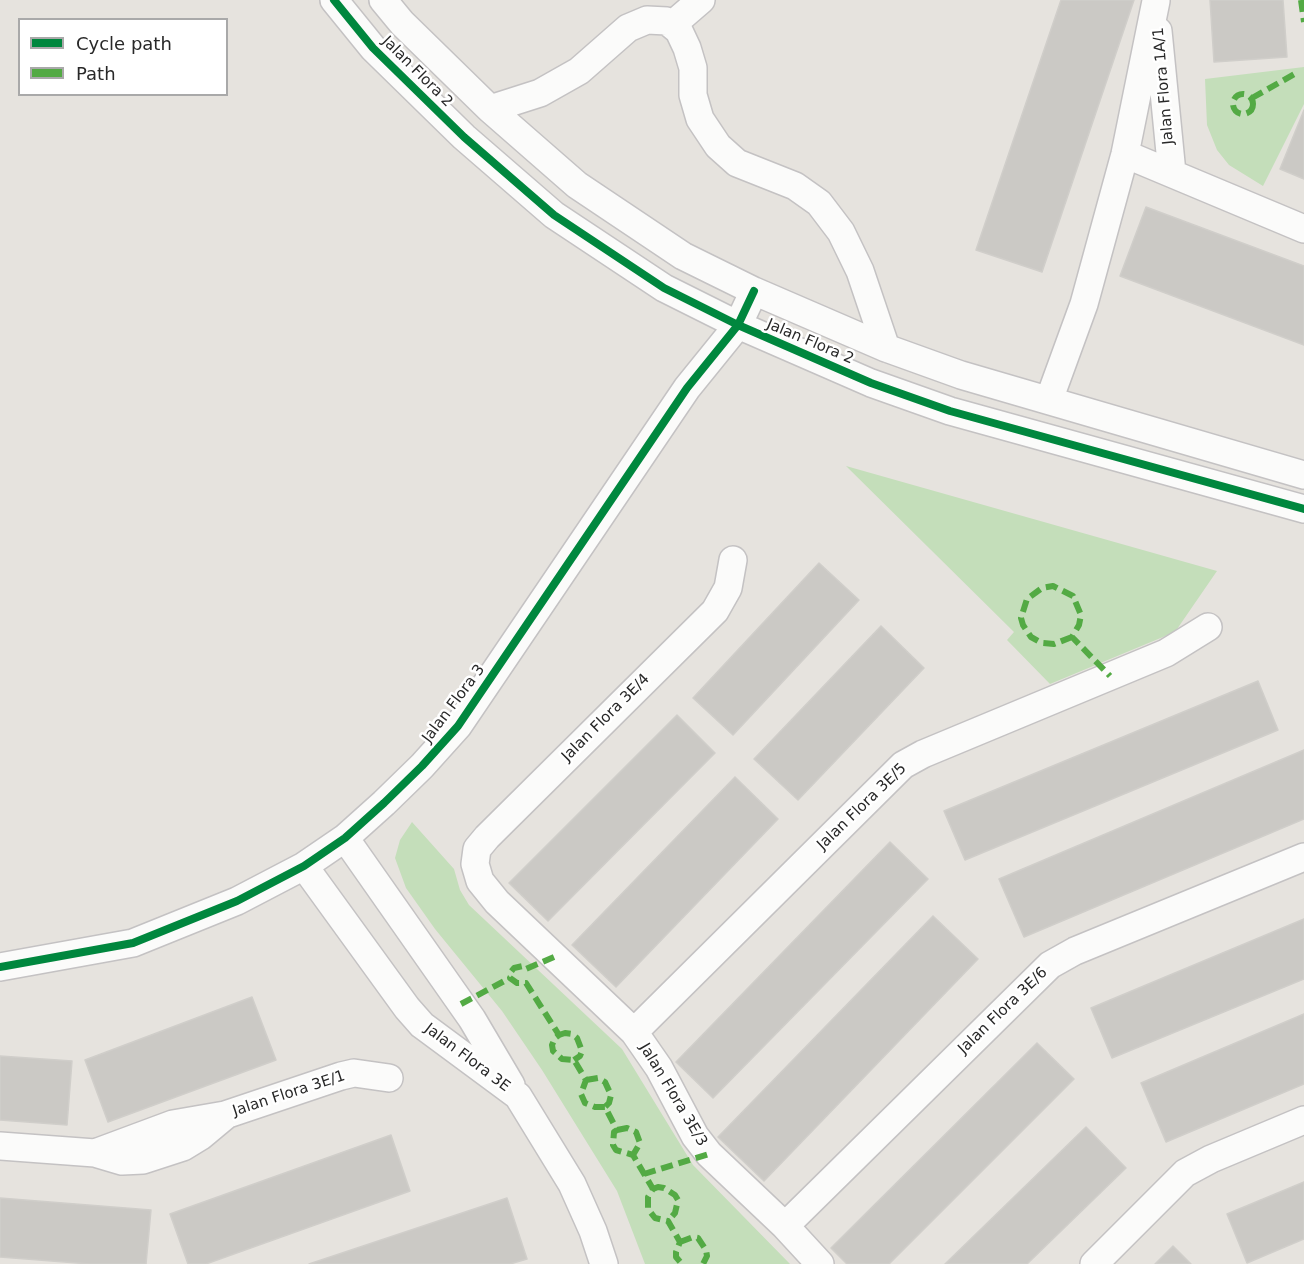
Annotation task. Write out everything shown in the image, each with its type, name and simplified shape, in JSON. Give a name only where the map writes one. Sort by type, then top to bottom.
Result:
[{"type":"street","name":"Jalan Flora 2","points":[[334,0],[373,48],[464,137],[554,215],[664,288],[738,325],[871,383],[950,411],[1304,509]]},
{"type":"street","name":"Jalan Flora 2","points":[[383,0],[402,23],[490,109],[577,185],[683,256],[754,291],[886,348],[961,375],[1304,475]]},
{"type":"street","points":[[672,25],[701,0]]},
{"type":"street","points":[[1049,400],[1084,304],[1125,154],[1156,1]]},
{"type":"street","name":"Jalan Flora 1A/1","points":[[1156,1],[1172,173]]},
{"type":"street","points":[[490,109],[540,93],[579,71],[628,28],[647,20],[667,21],[679,31],[687,48],[693,68],[693,95],[700,119],[718,146],[737,163],[795,186],[819,202],[841,232],[860,271],[886,348]]},
{"type":"street","name":"Jalan Flora 1A/1","points":[[1125,154],[1304,229]]},
{"type":"street","name":"Jalan Flora 3","points":[[0,968],[133,943],[237,901],[304,866],[345,837],[414,774],[458,726],[687,388],[738,325],[754,291]]},
{"type":"street","name":"Jalan Flora 3E/4","points":[[478,873],[477,849],[487,837],[715,611],[728,588],[733,560]]},
{"type":"street","name":"Jalan Flora 3E/5","points":[[634,1032],[903,765],[923,754],[1166,653],[1208,627]]},
{"type":"street","points":[[345,837],[472,1019],[518,1096]]},
{"type":"street","name":"Jalan Flora 3E/6","points":[[785,1226],[1050,965],[1075,951],[1304,857]]},
{"type":"street","name":"Jalan Flora 3E","points":[[304,866],[407,1008],[422,1025],[518,1096],[572,1184],[593,1230],[604,1264]]},
{"type":"street","name":"Jalan Flora 3E/3","points":[[478,873],[484,887],[496,902],[634,1032],[659,1068],[692,1131],[702,1145],[785,1226],[820,1264]]},
{"type":"street","name":"Jalan Flora 3E/1","points":[[0,1146],[95,1153],[122,1161],[143,1160],[193,1141],[225,1115],[341,1076],[354,1073],[389,1078]]},
{"type":"street","points":[[1094,1264],[1185,1173],[1211,1159],[1304,1120]]},
{"type":"green space","points":[[1304,67],[1304,104],[1263,186],[1229,165],[1217,150],[1207,125],[1205,79]]},
{"type":"green space","points":[[846,466],[1217,571],[1175,632],[1050,684],[1007,640],[1014,632]]},
{"type":"green space","points":[[412,822],[454,869],[460,890],[469,905],[622,1049],[693,1165],[790,1264],[645,1264],[617,1191],[542,1070],[502,1011],[435,929],[406,888],[395,858],[400,840]]},
{"type":"building","points":[[1061,0],[1134,0],[1042,272],[976,250]]},
{"type":"building","points":[[1210,0],[1283,0],[1287,57],[1214,62]]},
{"type":"building","points":[[1304,110],[1304,179],[1280,169]]},
{"type":"building","points":[[1146,207],[1304,266],[1304,345],[1120,276]]},
{"type":"building","points":[[819,563],[859,600],[733,735],[693,698]]},
{"type":"building","points":[[881,626],[924,668],[798,800],[754,759]]},
{"type":"building","points":[[1258,681],[1278,730],[965,860],[944,811]]},
{"type":"building","points":[[677,715],[715,753],[548,921],[509,883]]},
{"type":"building","points":[[1304,750],[1304,819],[1024,937],[999,879]]},
{"type":"building","points":[[735,777],[778,819],[616,987],[572,945]]},
{"type":"building","points":[[890,842],[928,879],[713,1098],[676,1062]]},
{"type":"building","points":[[933,916],[978,959],[764,1181],[718,1137]]},
{"type":"building","points":[[1304,919],[1304,979],[1112,1058],[1091,1008]]},
{"type":"building","points":[[252,997],[276,1060],[108,1122],[85,1060]]},
{"type":"building","points":[[1304,1014],[1304,1084],[1166,1142],[1141,1083]]},
{"type":"building","points":[[1037,1043],[1074,1079],[889,1264],[847,1264],[831,1248]]},
{"type":"building","points":[[0,1056],[72,1061],[67,1125],[0,1120]]},
{"type":"building","points":[[1086,1127],[1126,1168],[1027,1264],[945,1264]]},
{"type":"building","points":[[391,1135],[410,1191],[206,1264],[188,1264],[170,1214]]},
{"type":"building","points":[[1304,1182],[1304,1239],[1247,1263],[1227,1214]]},
{"type":"building","points":[[0,1198],[151,1210],[146,1264],[90,1264],[0,1257]]},
{"type":"building","points":[[507,1198],[527,1259],[510,1264],[309,1264]]},
{"type":"building","points":[[1173,1246],[1191,1264],[1155,1264]]},
{"type":"marked path","points":[[1301,0],[1304,22]]},
{"type":"marked path","points":[[1252,98],[1298,72]]},
{"type":"marked path","points":[[1243,94],[1250,97],[1253,104],[1250,111],[1243,114],[1236,111],[1233,104],[1236,97],[1243,94]]},
{"type":"marked path","points":[[1072,637],[1054,644],[1042,643],[1031,637],[1021,618],[1027,599],[1042,588],[1053,586],[1073,596],[1081,615],[1079,625],[1072,637],[1110,676]]},
{"type":"marked path","points":[[554,957],[526,969],[523,966],[514,968],[510,973],[510,978],[517,983],[526,983],[559,1035],[552,1045],[553,1051],[562,1059],[574,1060],[586,1080],[581,1094],[585,1103],[595,1107],[605,1107],[617,1130],[614,1132],[613,1145],[616,1150],[633,1155],[653,1189],[648,1197],[648,1209],[655,1218],[668,1221],[680,1242],[676,1257],[682,1264]]},
{"type":"marked path","points":[[461,1004],[510,978]]},
{"type":"marked path","points":[[559,1035],[572,1034],[577,1038],[582,1051],[580,1056],[574,1060]]},
{"type":"marked path","points":[[586,1080],[598,1078],[605,1082],[611,1095],[605,1107]]},
{"type":"marked path","points":[[617,1130],[627,1128],[636,1132],[640,1143],[633,1155]]},
{"type":"marked path","points":[[644,1174],[709,1154]]},
{"type":"marked path","points":[[653,1189],[664,1188],[675,1195],[678,1200],[675,1213],[668,1221]]},
{"type":"marked path","points":[[680,1242],[693,1237],[698,1238],[706,1250],[707,1256],[703,1264]]},
{"type":"cycle path","points":[[334,0],[373,48],[464,137],[554,215],[664,288],[738,325],[871,383],[950,411],[1304,509]]},
{"type":"cycle path","points":[[0,967],[133,943],[237,901],[304,866],[345,838],[422,766],[458,726],[687,388],[738,325],[754,291]]}]
